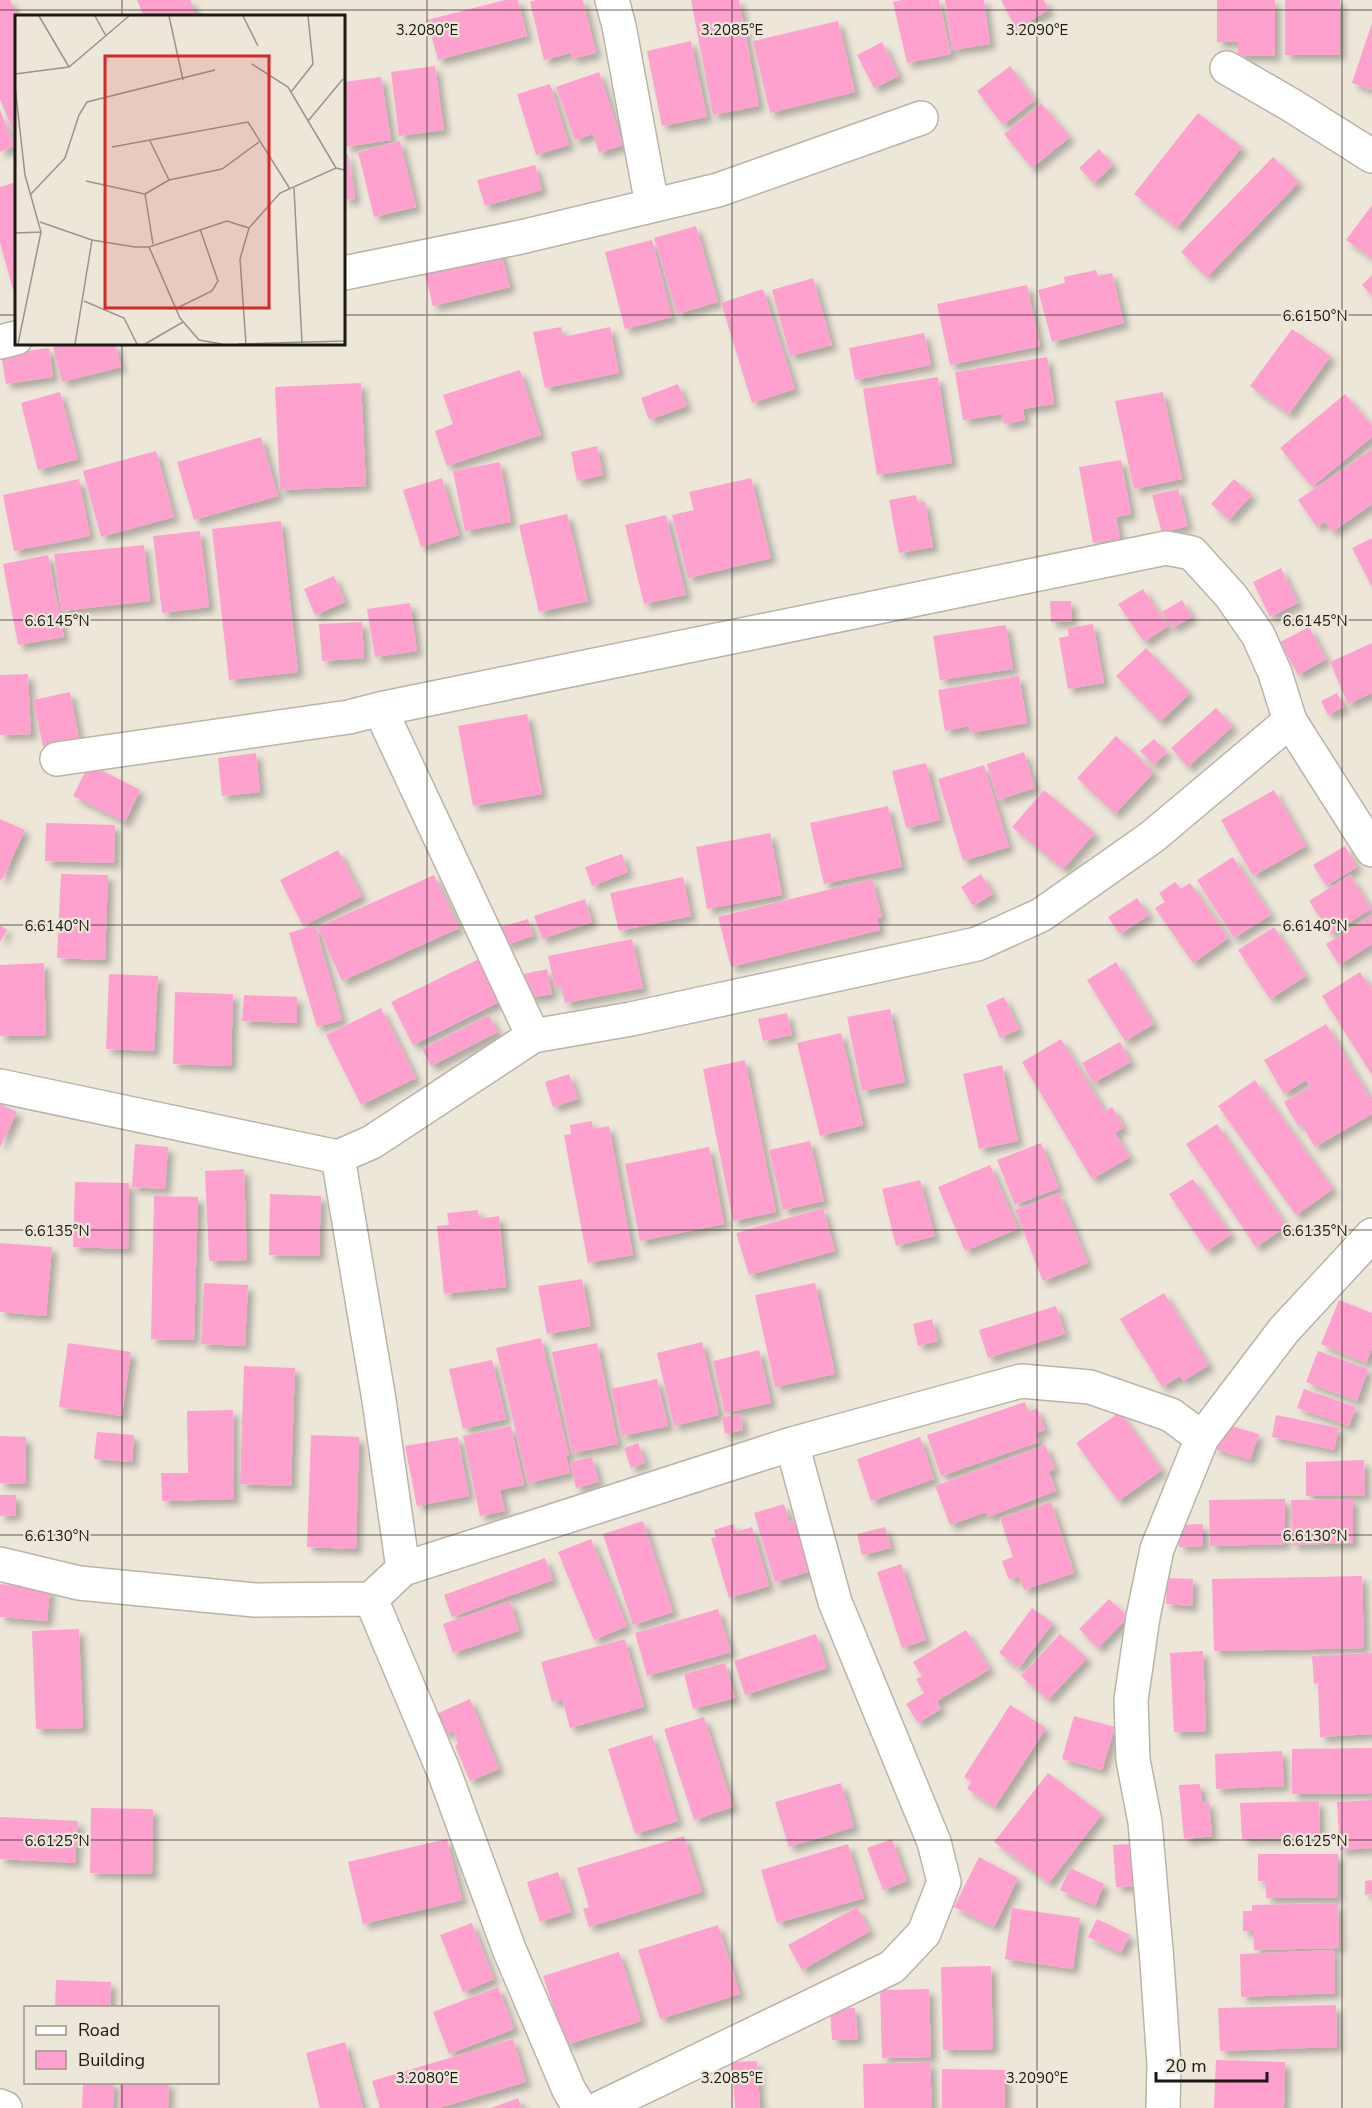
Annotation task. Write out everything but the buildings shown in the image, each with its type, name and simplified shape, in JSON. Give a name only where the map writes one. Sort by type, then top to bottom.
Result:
[{"type":"street","points":[[612,0],[619,26],[652,205]]},
{"type":"street","points":[[1227,68],[1372,156]]},
{"type":"street","points":[[345,273],[520,237],[718,190],[921,118]]},
{"type":"street","points":[[0,342],[15,338]]},
{"type":"street","points":[[57,759],[349,717],[1166,548],[1192,553],[1231,596],[1258,635],[1275,673],[1290,721],[1372,850]]},
{"type":"street","points":[[380,709],[533,1036]]},
{"type":"street","points":[[0,1086],[338,1156],[372,1142],[533,1036],[631,1019],[977,944],[1041,915],[1152,837],[1290,721]]},
{"type":"street","points":[[338,1156],[379,1400],[403,1569]]},
{"type":"street","points":[[1163,2108],[1164,2065],[1157,1962],[1144,1822],[1133,1760],[1131,1700],[1143,1617],[1157,1549],[1202,1438],[1284,1330],[1372,1235]]},
{"type":"street","points":[[0,1564],[80,1583],[255,1600],[371,1599],[403,1569],[792,1444],[1021,1381],[1090,1387],[1171,1415],[1202,1438]]},
{"type":"street","points":[[600,2108],[892,1967],[924,1932],[944,1882],[934,1842],[835,1602],[792,1444]]},
{"type":"street","points":[[371,1599],[444,1772],[509,1949],[569,2090],[580,2108]]},
{"type":"street","points":[[0,2106],[5,2108]]}]
